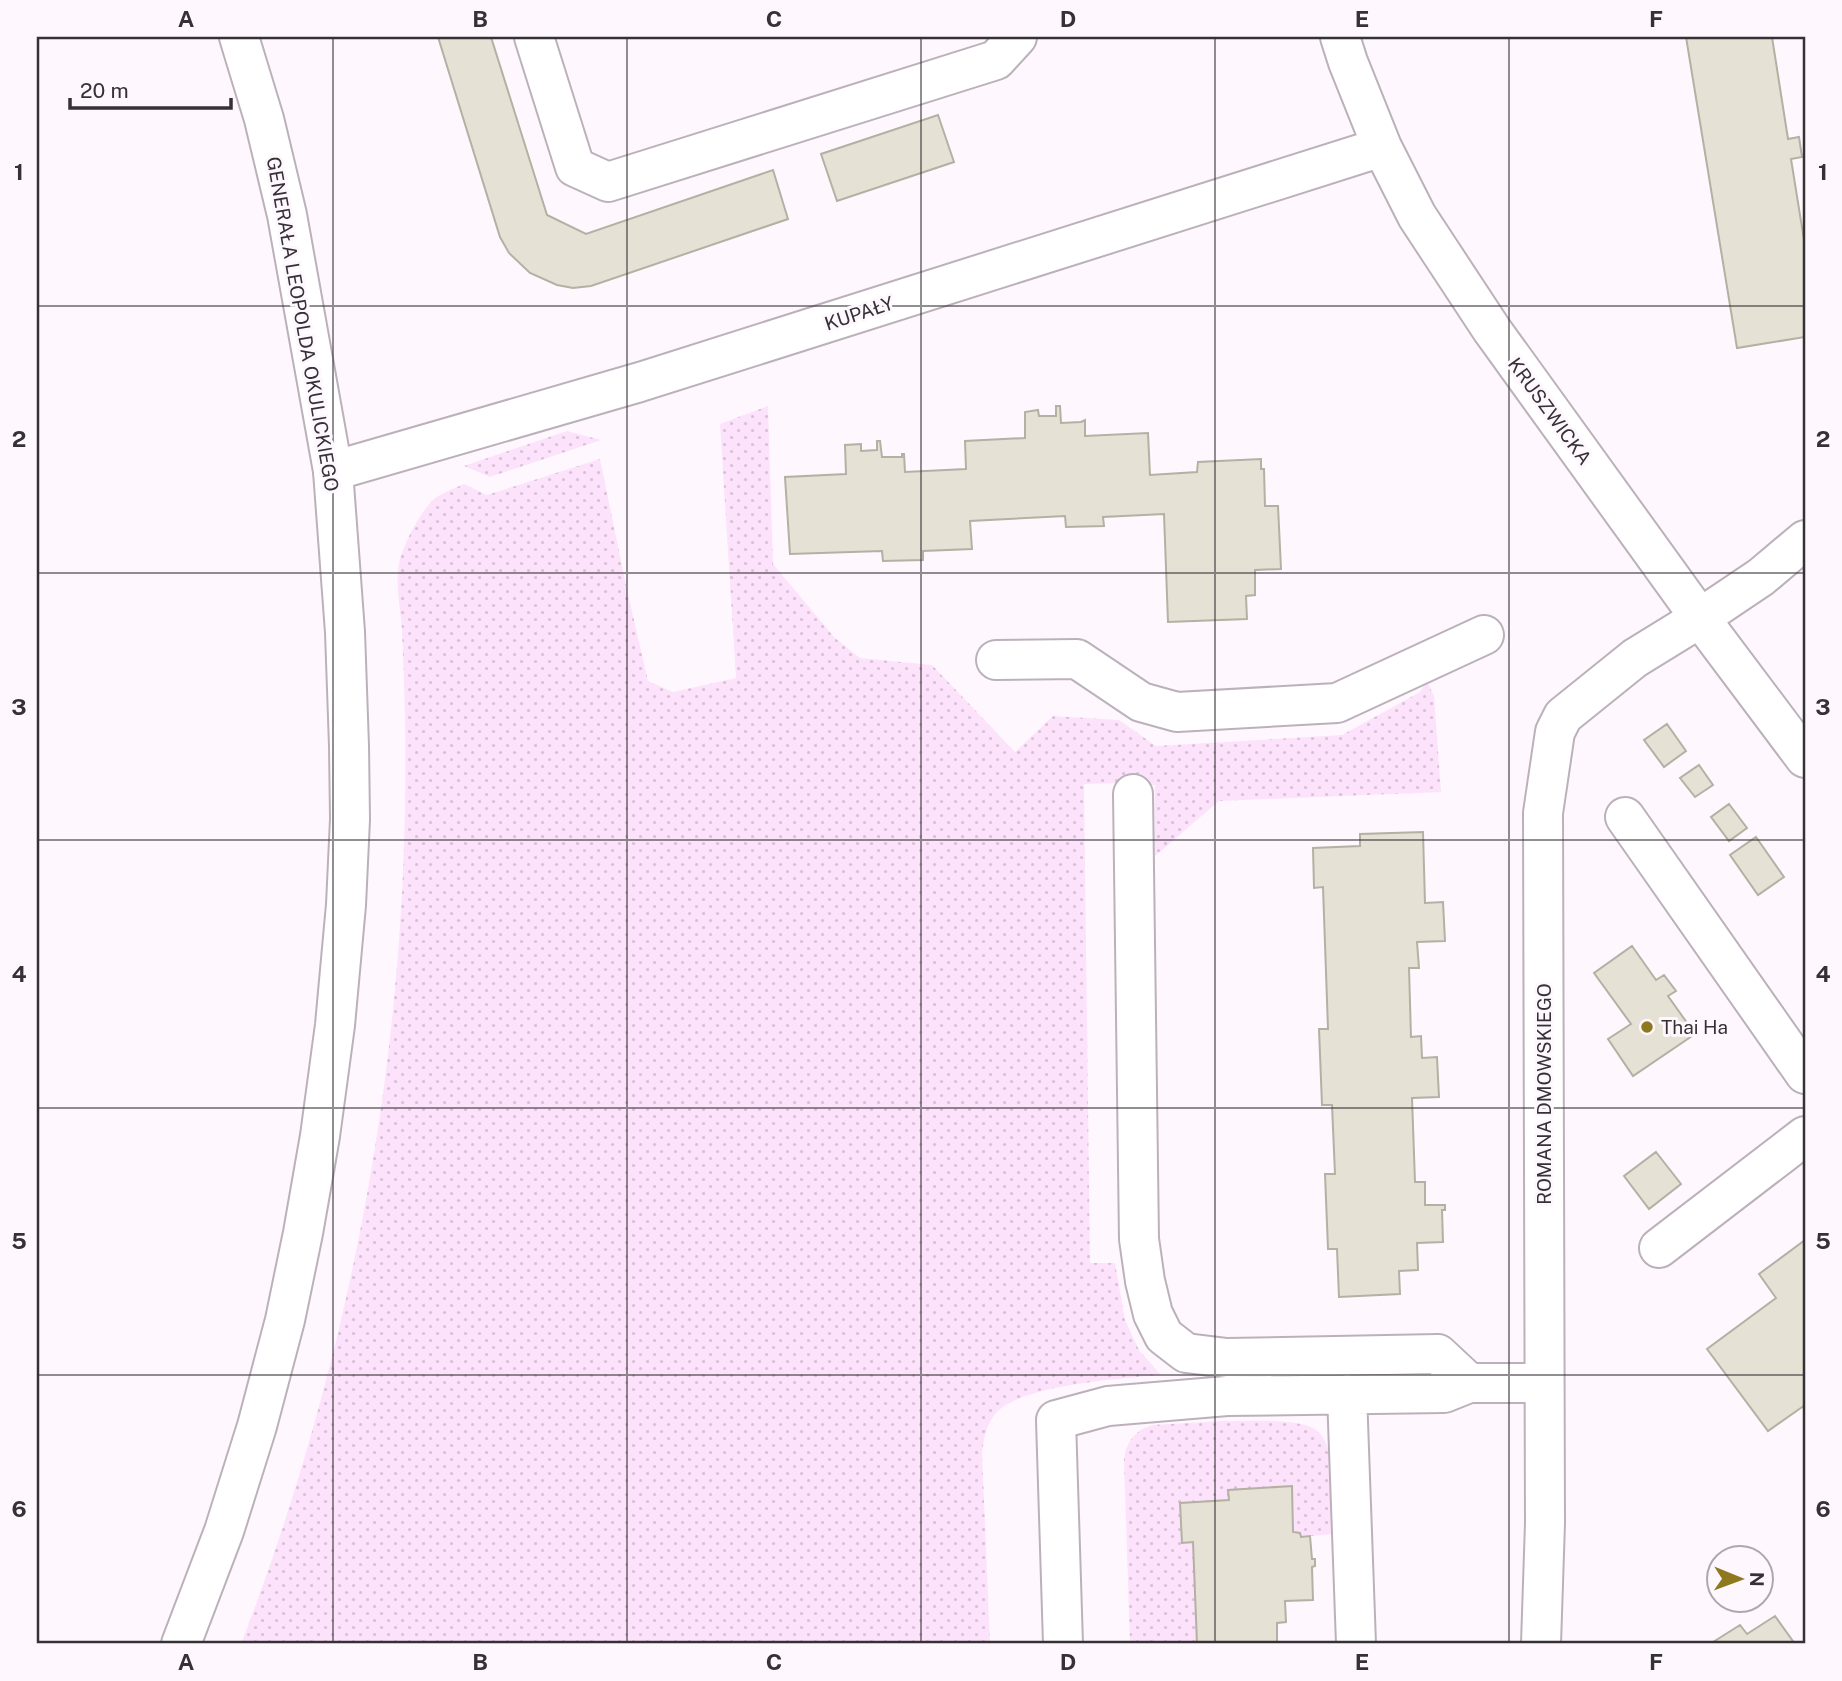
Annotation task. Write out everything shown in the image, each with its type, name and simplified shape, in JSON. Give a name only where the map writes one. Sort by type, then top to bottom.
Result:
[{"type":"street","name":"GENERAŁA LEOPOLDA OKULICKIEGO","points":[[181,1644],[224,1531],[257,1426],[285,1320],[303,1233],[335,1025],[346,905],[350,819],[345,632],[334,471],[287,215],[264,119],[239,37]]},
{"type":"street","points":[[534,37],[575,167],[608,182],[996,60],[1017,37]]},
{"type":"street","name":"KRUSZWICKA","points":[[1340,37],[1382,148],[1418,216],[1492,330],[1700,618],[1805,758]]},
{"type":"street","name":"KUPAŁY","points":[[334,471],[640,383],[1382,148]]},
{"type":"street","name":"ROMANA DMOWSKIEGO","points":[[1541,1644],[1545,1522],[1543,813],[1555,732],[1563,716],[1635,658],[1761,577],[1805,540]]},
{"type":"street","points":[[996,660],[1077,659],[1141,702],[1177,712],[1337,703],[1484,635]]},
{"type":"street","points":[[1133,794],[1139,1239],[1153,1314],[1164,1336],[1186,1353],[1227,1358],[1438,1354],[1469,1382]]},
{"type":"street","points":[[1625,817],[1805,1074]]},
{"type":"street","points":[[1659,1248],[1805,1136]]},
{"type":"street","points":[[1063,1644],[1056,1420],[1108,1406],[1227,1396],[1444,1393],[1469,1382],[1544,1383]]},
{"type":"street","points":[[1347,1394],[1356,1644]]},
{"type":"shaded area","points":[[768,406],[773,564],[835,638],[860,658],[932,665],[1015,752],[1053,716],[1119,720],[1156,746],[1342,735],[1420,692],[1427,682],[1434,696],[1441,792],[1219,801],[1154,857],[1155,785],[1084,784],[1090,1263],[1115,1263],[1125,1320],[1139,1350],[1161,1375],[1050,1389],[1010,1403],[990,1421],[982,1453],[990,1644],[241,1644],[309,1441],[337,1338],[360,1233],[378,1128],[392,1022],[401,915],[405,742],[398,577],[405,545],[427,507],[435,498],[451,489],[464,484],[487,495],[600,459],[648,681],[673,692],[736,678],[720,424]]},
{"type":"shaded area","points":[[567,431],[601,440],[490,477],[464,466]]},
{"type":"shaded area","points":[[1223,1421],[1298,1423],[1319,1432],[1330,1454],[1332,1534],[1301,1537],[1300,1533],[1293,1532],[1291,1486],[1228,1490],[1229,1500],[1182,1542],[1193,1542],[1197,1644],[1130,1644],[1124,1460],[1127,1448],[1136,1434],[1153,1425]]},
{"type":"building","points":[[438,37],[491,37],[547,215],[586,234],[773,170],[788,219],[591,286],[573,288],[557,285],[530,273],[509,253],[500,237]]},
{"type":"building","points":[[1686,37],[1772,37],[1788,139],[1799,137],[1802,157],[1791,159],[1805,246],[1805,337],[1737,348]]},
{"type":"building","points":[[938,115],[954,162],[837,201],[821,154]]},
{"type":"building","points":[[1056,406],[1060,406],[1061,423],[1085,420],[1085,436],[1148,433],[1150,475],[1197,472],[1198,462],[1261,459],[1261,469],[1264,469],[1265,506],[1278,506],[1281,569],[1255,570],[1255,595],[1246,596],[1247,619],[1168,622],[1164,514],[1103,517],[1104,526],[1066,527],[1065,516],[970,521],[972,549],[923,551],[923,560],[883,561],[882,551],[790,554],[785,477],[846,474],[845,445],[861,444],[861,451],[877,450],[877,441],[880,441],[882,457],[902,457],[904,454],[905,472],[966,469],[965,441],[1025,438],[1025,412],[1038,410],[1039,416],[1056,416]]},
{"type":"building","points":[[1667,724],[1686,751],[1664,767],[1644,740]]},
{"type":"building","points":[[1699,765],[1713,785],[1695,797],[1680,778]]},
{"type":"building","points":[[1729,804],[1747,828],[1729,841],[1711,817]]},
{"type":"building","points":[[1423,832],[1425,903],[1443,902],[1445,941],[1417,942],[1419,968],[1409,968],[1411,1037],[1421,1036],[1422,1058],[1437,1057],[1439,1097],[1412,1098],[1415,1182],[1425,1182],[1425,1205],[1445,1205],[1445,1210],[1442,1210],[1443,1242],[1417,1243],[1418,1270],[1399,1271],[1400,1294],[1339,1297],[1337,1249],[1328,1249],[1325,1174],[1335,1174],[1332,1105],[1322,1105],[1319,1029],[1328,1029],[1323,887],[1314,888],[1313,848],[1360,846],[1360,834]]},
{"type":"building","points":[[1756,837],[1784,877],[1758,895],[1730,855]]},
{"type":"building","points":[[1632,946],[1656,980],[1664,975],[1676,991],[1668,996],[1695,1034],[1633,1076],[1608,1039],[1631,1024],[1594,973]]},
{"type":"building","points":[[1656,1152],[1681,1184],[1649,1209],[1624,1176]]},
{"type":"building","points":[[1805,1240],[1805,1405],[1768,1431],[1707,1349],[1776,1298],[1759,1274]]},
{"type":"building","points":[[1292,1486],[1293,1532],[1300,1533],[1301,1537],[1310,1536],[1312,1559],[1315,1559],[1315,1566],[1312,1567],[1313,1600],[1285,1601],[1286,1622],[1277,1623],[1277,1644],[1197,1644],[1193,1542],[1182,1543],[1180,1503],[1229,1500],[1228,1490]]},
{"type":"building","points":[[1775,1616],[1795,1644],[1710,1644],[1740,1625],[1747,1634]]},
{"type":"place","name":"Thai Ha","points":[[1647,1027]]}]
